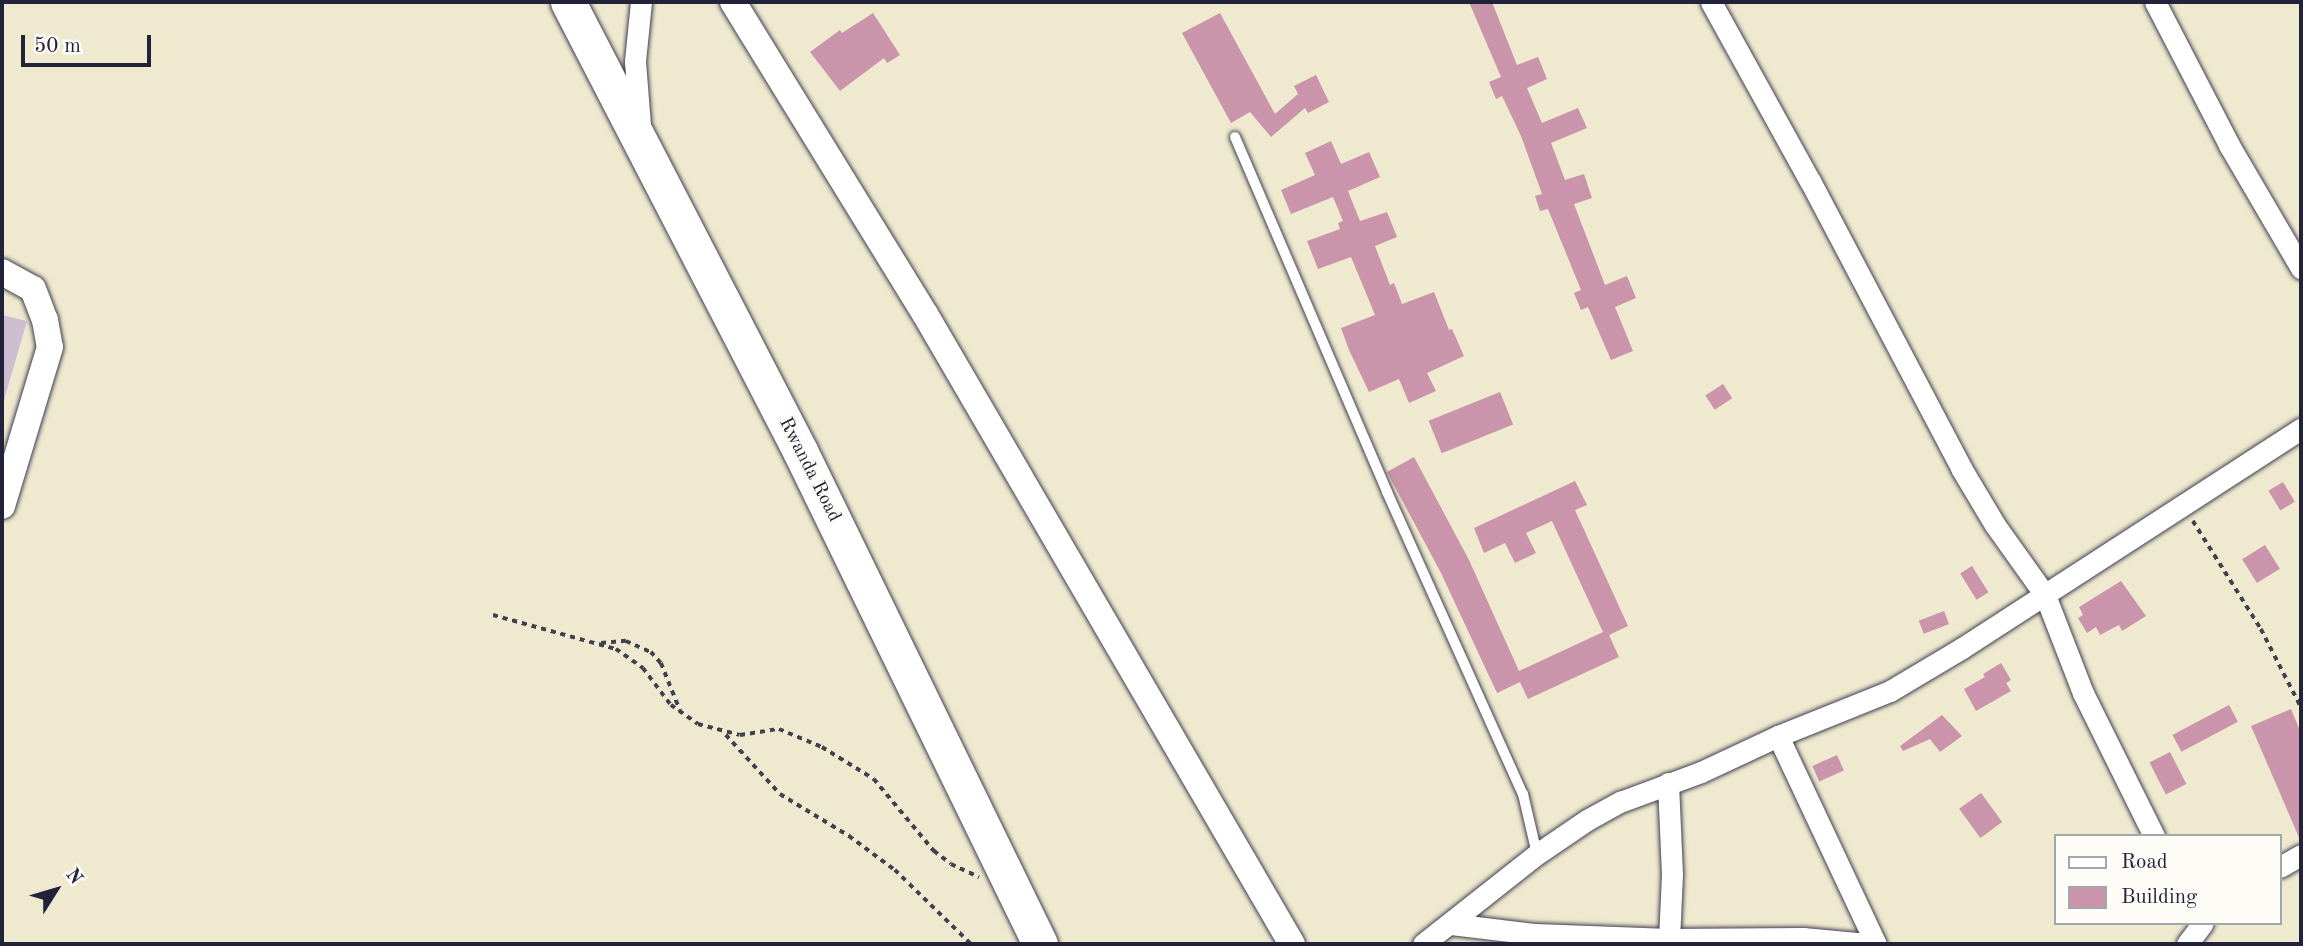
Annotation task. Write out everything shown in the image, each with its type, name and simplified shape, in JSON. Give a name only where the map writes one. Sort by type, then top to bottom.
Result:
[{"type":"highway","name":"Rwanda Road","points":[[568,2],[800,452],[1040,944]]},
{"type":"street","points":[[641,2],[635,61],[641,148]]},
{"type":"street","points":[[733,2],[925,314],[1292,944]]},
{"type":"street","points":[[1711,2],[1810,181],[1961,468],[1996,525],[2045,595],[2083,693],[2153,834]]},
{"type":"street","points":[[2155,2],[2229,145],[2301,268]]},
{"type":"street","points":[[2,272],[33,289],[45,320],[50,346],[2,506]]},
{"type":"street","points":[[1423,944],[1537,854],[1620,802],[1732,760],[1778,736],[1889,691],[2045,595],[2181,504],[2301,429]]},
{"type":"street","points":[[1451,924],[1535,934],[1669,939],[1803,938],[1863,944],[1778,736]]},
{"type":"street","points":[[1668,783],[1672,874],[1669,939]]},
{"type":"street","points":[[2282,866],[2301,855]]},
{"type":"street","points":[[2187,944],[2203,929]]},
{"type":"lane","points":[[1235,136],[1387,492],[1523,794],[1537,854]]},
{"type":"path","points":[[2181,504],[2261,629],[2301,706]]},
{"type":"path","points":[[493,615],[599,643],[630,657],[682,714],[698,724],[724,733],[740,735],[779,730],[822,747],[874,779],[934,851],[951,864],[967,873],[1012,883]]},
{"type":"path","points":[[599,643],[616,639],[651,652],[661,663],[682,714]]},
{"type":"path","points":[[724,733],[780,793],[849,836],[895,870],[971,944]]},
{"type":"shaded area","points":[[2,315],[27,321],[2,407]]},
{"type":"building","points":[[1469,2],[1492,2],[1517,65],[1538,57],[1547,79],[1527,88],[1542,123],[1578,108],[1587,128],[1551,143],[1565,180],[1584,174],[1592,198],[1574,204],[1605,285],[1627,276],[1636,298],[1615,307],[1633,351],[1611,360],[1588,307],[1581,310],[1574,293],[1581,290],[1548,209],[1540,211],[1535,196],[1542,194],[1521,136],[1502,96],[1496,99],[1489,82],[1501,77]]},
{"type":"building","points":[[873,13],[900,55],[887,63],[884,58],[840,91],[810,52],[840,30],[842,33]]},
{"type":"building","points":[[1220,13],[1275,114],[1298,94],[1294,86],[1316,75],[1329,102],[1308,113],[1305,108],[1271,137],[1250,112],[1231,123],[1182,33]]},
{"type":"building","points":[[1331,141],[1341,164],[1369,152],[1380,177],[1348,191],[1360,221],[1387,212],[1397,237],[1375,246],[1390,285],[1394,283],[1402,304],[1434,292],[1449,330],[1452,329],[1464,356],[1427,373],[1436,391],[1409,403],[1399,379],[1369,392],[1349,350],[1341,328],[1375,315],[1351,257],[1318,269],[1307,241],[1340,229],[1338,223],[1343,221],[1333,197],[1291,214],[1281,190],[1315,175],[1305,153]]},
{"type":"building","points":[[1723,384],[1732,398],[1715,410],[1705,395]]},
{"type":"building","points":[[1500,392],[1513,424],[1442,453],[1429,421]]},
{"type":"building","points":[[1414,457],[1469,560],[1519,671],[1603,632],[1552,521],[1526,533],[1536,553],[1515,563],[1505,543],[1484,553],[1474,528],[1575,481],[1587,505],[1575,510],[1628,626],[1609,635],[1619,657],[1528,699],[1520,682],[1497,693],[1441,573],[1387,472]]},
{"type":"building","points":[[2283,482],[2295,502],[2280,510],[2268,491]]},
{"type":"building","points":[[2265,545],[2280,569],[2257,583],[2242,559]]},
{"type":"building","points":[[1972,566],[1988,592],[1977,600],[1960,573]]},
{"type":"building","points":[[2121,581],[2146,616],[2122,631],[2119,625],[2100,635],[2096,627],[2087,633],[2078,618],[2083,615],[2079,607]]},
{"type":"building","points":[[1944,611],[1949,624],[1924,634],[1919,621]]},
{"type":"building","points":[[2001,663],[2011,680],[2006,683],[2011,691],[1976,711],[1964,689],[1985,677],[1983,674]]},
{"type":"building","points":[[2229,705],[2238,722],[2181,752],[2172,735]]},
{"type":"building","points":[[2291,709],[2301,733],[2301,842],[2251,726]]},
{"type":"building","points":[[1942,715],[1962,736],[1940,752],[1930,739],[1903,751],[1900,746]]},
{"type":"building","points":[[2170,752],[2186,784],[2166,795],[2150,762]]},
{"type":"building","points":[[1837,755],[1844,771],[1819,782],[1812,766]]},
{"type":"building","points":[[1981,793],[2002,822],[1980,838],[1959,809]]}]
